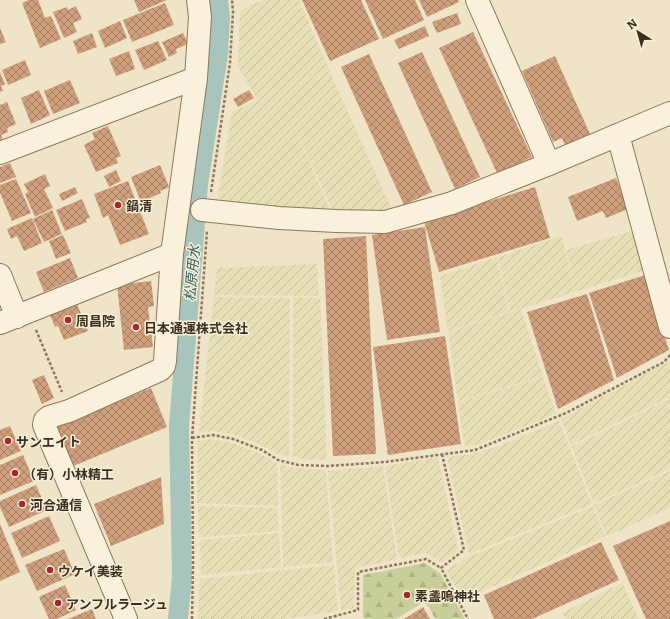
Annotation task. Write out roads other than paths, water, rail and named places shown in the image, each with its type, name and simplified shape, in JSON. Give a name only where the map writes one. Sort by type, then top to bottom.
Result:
[{"type":"street","points":[[126,619],[44,425],[45,420],[49,417],[69,411],[160,370],[164,366],[172,254],[194,208],[196,78],[200,17],[198,0]]},
{"type":"street","points":[[477,0],[549,164]]},
{"type":"street","points":[[0,153],[196,78]]},
{"type":"street","points":[[194,208],[279,218],[385,222],[452,203],[670,113]]},
{"type":"street","points":[[618,135],[670,327]]},
{"type":"street","points":[[0,275],[16,317],[172,254]]},
{"type":"waterway","name":"松原用水","points":[[178,619],[182,577],[179,426],[198,184],[218,54],[220,19],[218,0]]},
{"type":"place","name":"鍋清","points":[[118,205]]},
{"type":"place","name":"周昌院","points":[[68,320]]},
{"type":"place","name":"日本通運株式会社","points":[[136,327]]},
{"type":"place","name":"サンエイト","points":[[8,441]]},
{"type":"place","name":"（有）小林精工","points":[[15,473]]},
{"type":"place","name":"河合通信","points":[[22,504]]},
{"type":"place","name":"ウケイ美装","points":[[50,570]]},
{"type":"place","name":"素盞嗚神社","points":[[407,595]]},
{"type":"place","name":"アンフルラージュ","points":[[58,603]]}]
